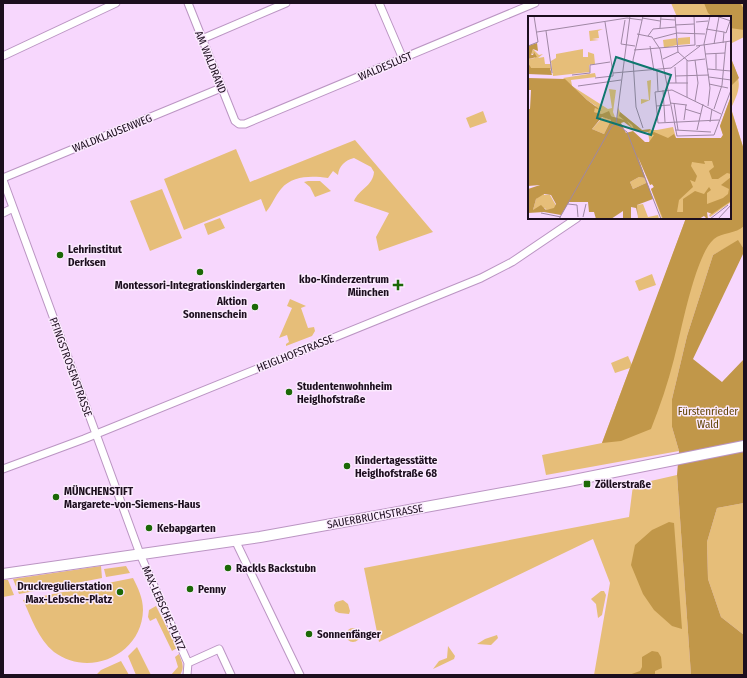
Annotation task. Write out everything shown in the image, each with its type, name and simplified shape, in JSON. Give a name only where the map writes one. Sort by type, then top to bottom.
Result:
[{"type":"street","points":[[3,56],[101,6],[116,3]]},
{"type":"street","name":"AM WALDRAND","points":[[188,3],[235,121]]},
{"type":"street","points":[[202,38],[286,3]]},
{"type":"street","points":[[380,3],[403,59]]},
{"type":"street","name":"WALDESLUST","points":[[235,121],[239,124],[245,124],[536,3]]},
{"type":"street","name":"WALDKLAUSENWEG","points":[[3,179],[222,88]]},
{"type":"street","name":"PFINGSTROSENSTRASSE","points":[[3,179],[140,554]]},
{"type":"street","points":[[3,213],[13,208]]},
{"type":"street","name":"HEIGLHOFSTRASSE","points":[[3,470],[96,434],[481,278],[512,262],[576,219]]},
{"type":"street","name":"SAUERBRUCHSTRASSE","points":[[3,574],[235,540],[563,482],[744,446]]},
{"type":"street","points":[[235,540],[300,675]]},
{"type":"street","name":"MAX-LEBSCHE-PLATZ","points":[[140,554],[188,663],[187,675]]},
{"type":"street","name":"MAX-LEBSCHE-PLATZ","points":[[188,663],[219,649],[232,675]]},
{"type":"shaded area","points":[[671,3],[744,3],[744,37],[731,44],[731,16],[677,16]]},
{"type":"shaded area","points":[[731,58],[739,82],[739,88],[731,108]]},
{"type":"shaded area","points":[[731,108],[744,150],[744,249],[738,241],[713,255],[687,336],[672,399],[672,427],[679,451],[546,475],[542,455],[602,443],[630,368],[615,373],[611,363],[628,356],[632,365],[686,219],[731,219]]},
{"type":"shaded area","points":[[483,111],[487,122],[470,128],[466,118]]},
{"type":"shaded area","points":[[355,140],[433,232],[379,251],[376,237],[389,213],[354,201],[359,193],[369,184],[374,172],[371,167],[354,158],[343,164],[338,175],[333,171],[328,178],[309,177],[297,179],[286,184],[266,212],[261,199],[184,230],[164,179],[236,149],[250,182]]},
{"type":"shaded area","points":[[320,181],[331,191],[315,197],[310,187],[304,182]]},
{"type":"shaded area","points":[[162,189],[182,238],[150,251],[130,201]]},
{"type":"shaded area","points":[[220,218],[225,228],[208,235],[204,224]]},
{"type":"shaded area","points":[[652,274],[656,285],[639,291],[635,281]]},
{"type":"shaded area","points":[[290,299],[306,306],[301,308],[308,328],[314,327],[315,331],[312,336],[286,346],[289,342],[287,335],[279,338],[292,308],[287,306]]},
{"type":"shaded area","points":[[677,475],[691,675],[594,675],[610,583],[593,539],[379,642],[364,568],[629,517],[633,485]]},
{"type":"shaded area","points":[[744,503],[744,635],[721,617],[708,579],[707,542],[717,508]]},
{"type":"shaded area","points":[[101,566],[102,578],[19,594],[13,579]]},
{"type":"shaded area","points":[[126,566],[130,573],[106,577],[104,569]]},
{"type":"shaded area","points":[[133,578],[142,601],[143,610],[140,626],[134,639],[124,650],[111,658],[97,662],[83,663],[68,660],[48,647],[39,634],[23,600]]},
{"type":"shaded area","points":[[3,580],[8,580],[14,595],[3,597]]},
{"type":"shaded area","points":[[601,591],[604,591],[606,595],[602,615],[598,618],[596,604],[591,599]]},
{"type":"shaded area","points":[[343,600],[348,604],[350,611],[349,614],[335,611],[334,605],[336,602]]},
{"type":"shaded area","points":[[156,606],[177,648],[172,651],[156,618],[150,621],[148,617],[149,610]]},
{"type":"shaded area","points":[[353,628],[358,630],[360,635],[358,640],[353,642],[348,640],[346,635],[348,630]]},
{"type":"shaded area","points":[[497,635],[498,638],[491,645],[477,644],[485,639]]},
{"type":"shaded area","points":[[448,646],[455,656],[454,659],[433,669],[439,661],[447,658]]},
{"type":"shaded area","points":[[137,647],[151,675],[136,675],[128,656]]},
{"type":"shaded area","points":[[179,654],[182,664],[182,672],[180,675],[171,675],[178,667],[175,657]]},
{"type":"shaded area","points":[[121,661],[129,675],[96,675],[101,670]]},
{"type":"green space","points":[[704,3],[740,3],[744,9],[744,30],[731,28],[731,16],[712,16],[708,13]]},
{"type":"green space","points":[[731,58],[739,78],[731,86]]},
{"type":"green space","points":[[731,109],[744,150],[744,226],[741,229],[721,235],[714,239],[707,248],[701,261],[690,295],[669,377],[651,429],[621,441],[602,443],[686,219],[731,219]]},
{"type":"green space","name":"Fürstenrieder Wald","points":[[738,240],[744,249],[744,252],[693,359],[722,382],[744,359],[744,503],[717,508],[707,542],[708,579],[721,617],[744,635],[744,675],[691,675],[677,475],[679,451],[672,427],[672,399],[687,336],[713,255]]},
{"type":"green space","points":[[669,522],[674,523],[682,629],[672,626],[654,610],[643,594],[631,565],[635,545],[652,530]]},
{"type":"green space","points":[[652,651],[658,652],[661,657],[662,668],[655,671],[655,675],[629,675],[640,671],[642,667],[642,657]]},
{"type":"place","name":"Lehrinstitut Derksen","points":[[60,255]]},
{"type":"place","name":"Montessori-Integrationskindergarten","points":[[200,272]]},
{"type":"place","name":"kbo-Kinderzentrum München","points":[[398,285]]},
{"type":"place","name":"Aktion Sonnenschein","points":[[255,307]]},
{"type":"place","name":"Studentenwohnheim Heiglhofstraße","points":[[289,392]]},
{"type":"place","name":"Kindertagesstätte Heiglhofstraße 68","points":[[347,466]]},
{"type":"place","name":"Zöllerstraße","points":[[587,484]]},
{"type":"place","name":"MÜNCHENSTIFT Margarete-von-Siemens-Haus","points":[[56,497]]},
{"type":"place","name":"Kebapgarten","points":[[149,528]]},
{"type":"place","name":"Rackls Backstubn","points":[[228,568]]},
{"type":"place","name":"Penny","points":[[190,589]]},
{"type":"place","name":"Druckregulierstation Max-Lebsche-Platz","points":[[120,592]]},
{"type":"place","name":"Sonnenfänger","points":[[309,634]]}]
